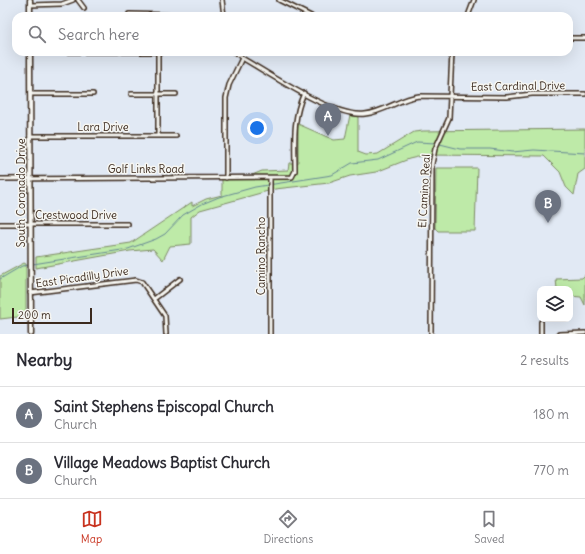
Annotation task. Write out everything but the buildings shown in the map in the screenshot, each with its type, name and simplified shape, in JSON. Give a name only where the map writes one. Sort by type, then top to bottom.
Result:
[{"type":"street","points":[[30,2],[62,4],[73,0]]},
{"type":"street","points":[[78,0],[84,8]]},
{"type":"street","points":[[222,0],[224,12]]},
{"type":"street","points":[[279,0],[303,12]]},
{"type":"street","points":[[470,12],[474,0]]},
{"type":"street","points":[[573,38],[585,38]]},
{"type":"street","name":"South Coronado Drive","points":[[30,56],[31,334]]},
{"type":"street","points":[[158,56],[158,136]]},
{"type":"street","name":"East Cardinal Drive","points":[[240,56],[304,93],[344,113],[359,115],[378,112],[412,97],[507,97],[532,94],[585,94]]},
{"type":"street","name":"El Camino Real","points":[[431,334],[432,164],[438,144],[449,118],[452,56]]},
{"type":"street","points":[[226,178],[226,98],[229,85],[242,58]]},
{"type":"street","name":"Golf Links Road","points":[[0,179],[292,177],[295,171],[295,119],[297,109],[304,93]]},
{"type":"street","points":[[30,94],[93,94]]},
{"type":"street","points":[[131,94],[176,94]]},
{"type":"street","name":"Lara Drive","points":[[30,136],[176,136]]},
{"type":"street","name":"Camino Rancho","points":[[270,178],[270,334]]},
{"type":"street","name":"Crestwood Drive","points":[[0,224],[128,224]]},
{"type":"street","name":"East Picadilly Drive","points":[[30,293],[131,279],[142,282],[166,316],[166,334]]},
{"type":"street","points":[[154,299],[180,279]]},
{"type":"street","points":[[541,322],[541,334]]},
{"type":"street","points":[[559,334],[585,333]]},
{"type":"green space","points":[[350,115],[358,117],[358,152],[366,155],[378,154],[414,132],[585,129],[585,169],[578,174],[574,195],[566,187],[560,172],[544,156],[426,155],[409,159],[376,172],[350,176],[329,183],[275,189],[200,210],[191,217],[191,244],[170,246],[163,260],[153,249],[130,251],[36,268],[36,257],[131,243],[192,202],[192,206],[206,199],[222,195],[222,179],[247,177],[262,171],[288,170],[289,163],[298,163],[298,124],[334,140],[345,139]]},
{"type":"green space","points":[[436,168],[477,168],[475,231],[438,231],[435,228]]},
{"type":"green space","points":[[24,263],[26,264],[26,316],[0,319],[0,276]]},
{"type":"green space","points":[[585,275],[585,305],[581,297],[573,296],[573,286],[557,286],[556,279],[582,278]]},
{"type":"waterway","points":[[33,264],[128,249],[156,239],[165,234],[183,215],[202,204],[219,197],[255,187],[332,175],[352,163],[378,160],[417,142],[436,143],[460,149],[490,149],[512,152],[534,150],[585,153]]},
{"type":"waterway","points":[[0,279],[22,266],[30,265]]},
{"type":"place","name":"Saint Stephens Episcopal Church","points":[[328,136]]},
{"type":"place","name":"Village Meadows Baptist Church","points":[[548,223]]}]
